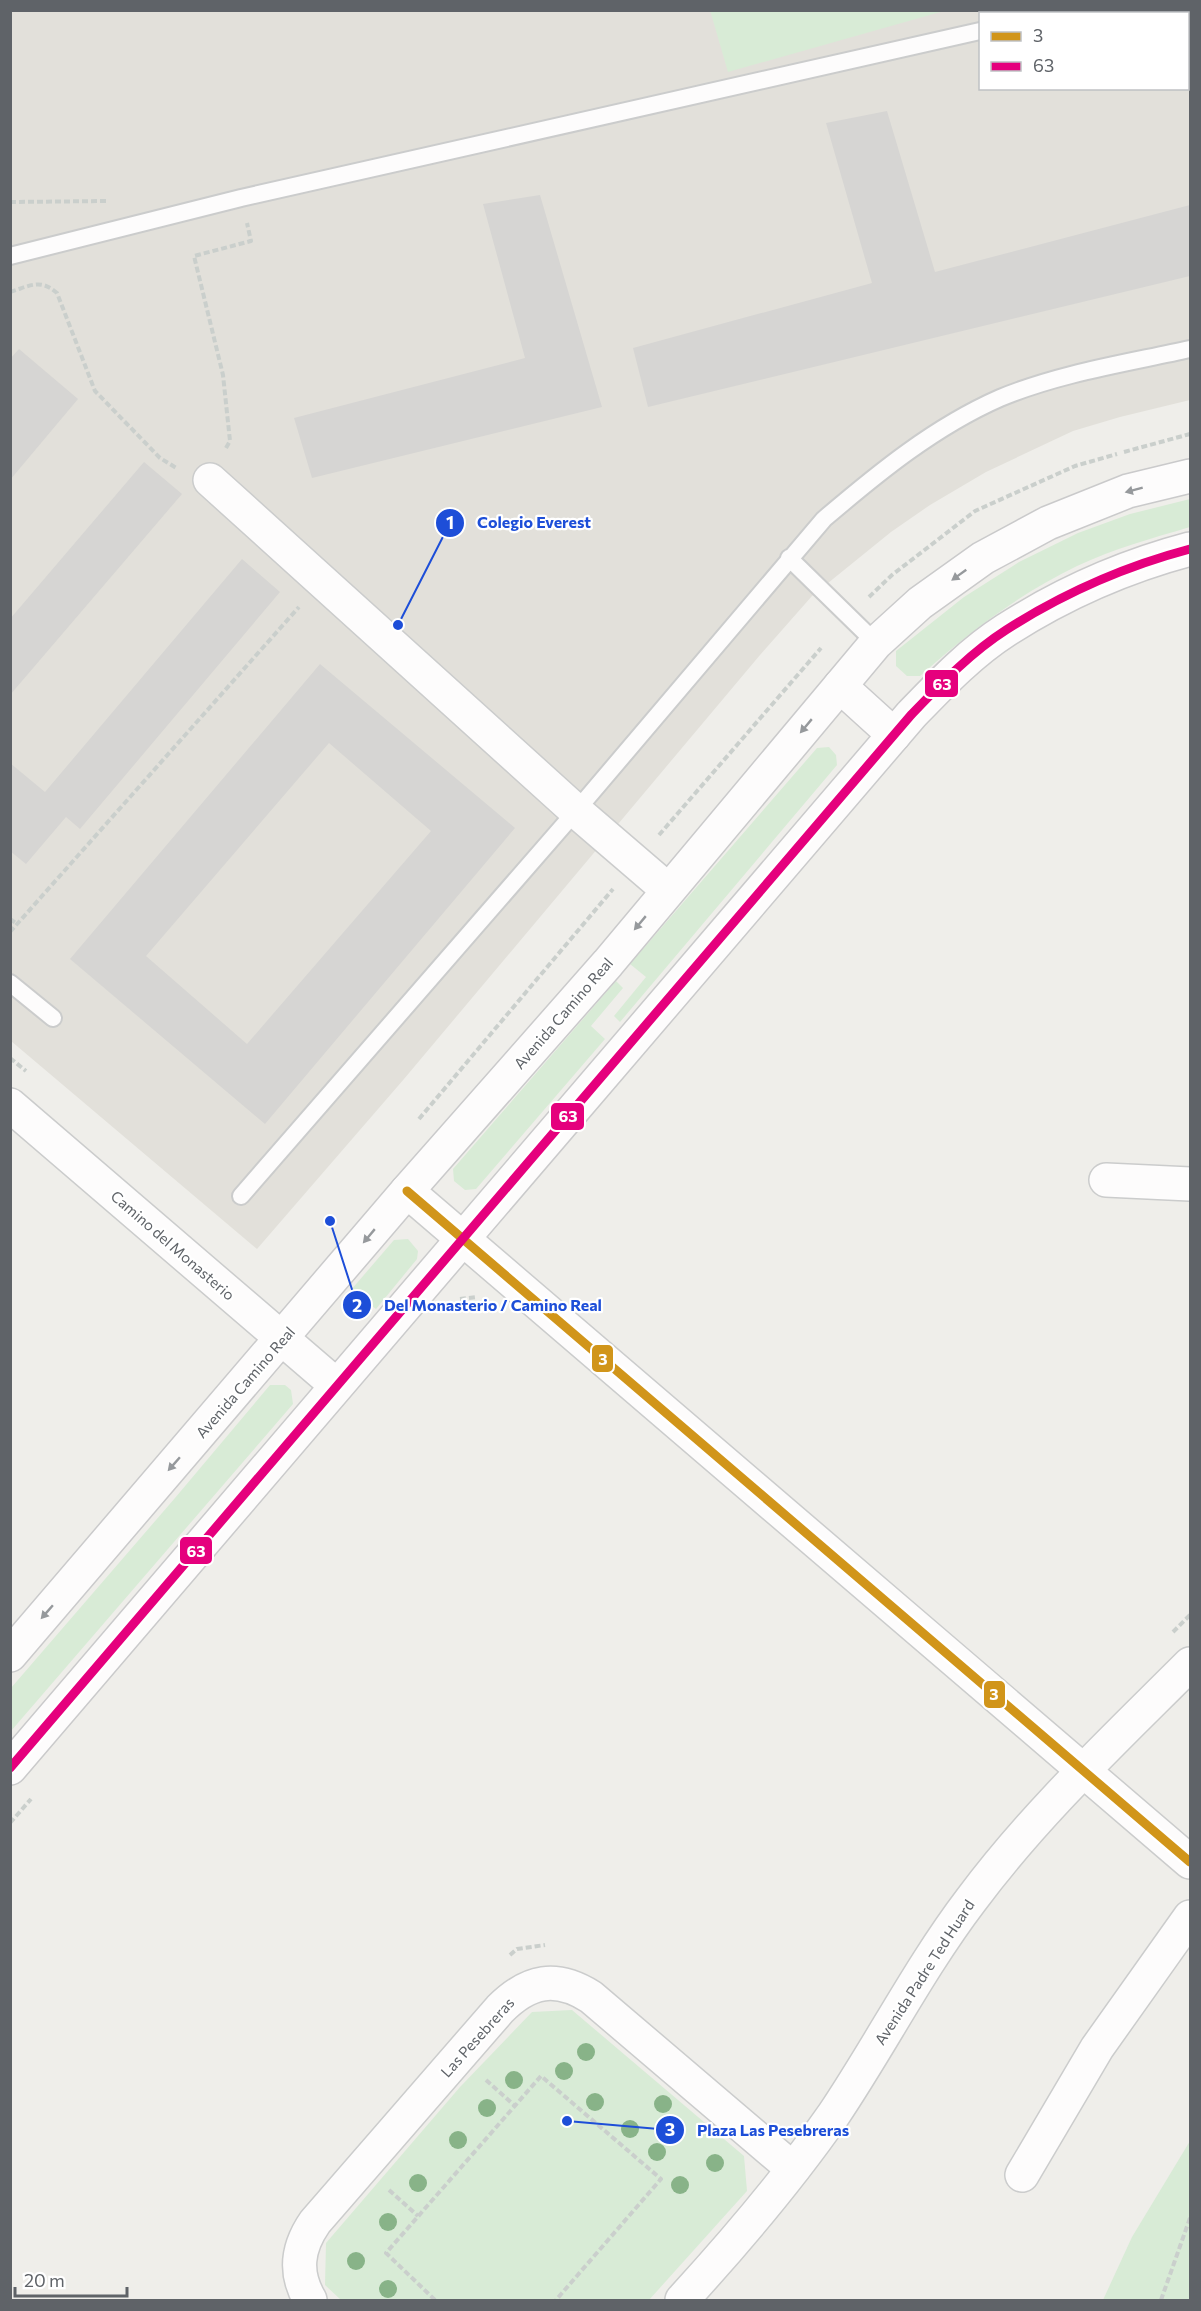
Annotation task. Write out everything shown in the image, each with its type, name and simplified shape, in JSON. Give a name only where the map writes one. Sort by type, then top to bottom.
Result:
[{"type":"street","name":"Avenida Camino Real","points":[[10,1655],[407,1191],[608,963],[876,643],[920,603],[983,558],[1048,523],[1128,491],[1191,476]]},
{"type":"street","points":[[210,480],[576,811],[668,890]]},
{"type":"street","points":[[10,1768],[894,735],[961,665],[1005,630],[1051,604],[1120,572],[1191,549]]},
{"type":"street","points":[[840,686],[894,735]]},
{"type":"street","name":"Camino del Monasterio","points":[[10,1105],[336,1385]]},
{"type":"street","points":[[1106,1180],[1191,1184]]},
{"type":"street","points":[[407,1191],[1191,1862]]},
{"type":"street","name":"Avenida Padre Ted Huard","points":[[682,2301],[757,2216],[834,2113],[939,1945],[969,1902],[1022,1835],[1191,1664]]},
{"type":"street","points":[[1022,2175],[1097,2048],[1191,1917]]},
{"type":"street","name":"Las Pesebreras","points":[[310,2301],[302,2284],[298,2267],[300,2251],[306,2235],[315,2222],[512,1996],[544,1983],[577,1988],[591,1997],[793,2169]]},
{"type":"lane","points":[[10,256],[241,198],[979,31]]},
{"type":"lane","points":[[241,1196],[576,811],[824,519],[872,478],[913,448],[959,419],[1001,398],[1048,381],[1191,349]]},
{"type":"lane","points":[[789,558],[876,643]]},
{"type":"lane","points":[[10,983],[52,1018]]},
{"type":"path","points":[[10,292],[40,283],[49,286],[57,293],[94,391],[159,458],[176,468],[210,480],[230,441],[222,375],[194,256],[251,241],[241,198]]},
{"type":"path","points":[[10,932],[322,581]]},
{"type":"path","points":[[10,919],[17,924]]},
{"type":"path","points":[[454,1307],[461,1299],[478,1297]]},
{"type":"path","points":[[10,1823],[34,1796]]},
{"type":"path","points":[[509,1956],[517,1949],[539,1945],[550,1946]]},
{"type":"path","points":[[435,2301],[386,2253],[541,2076],[661,2179],[556,2301]]},
{"type":"path","points":[[1161,2301],[1191,2218]]},
{"type":"shaded area","points":[[11,11],[1190,11],[1190,400],[1073,431],[986,472],[930,505],[891,532],[812,596],[404,1079],[257,1249],[11,1041]]},
{"type":"green space","points":[[710,10],[944,10],[944,11],[728,72]]},
{"type":"green space","points":[[1190,499],[1190,527],[1105,554],[1056,577],[995,615],[920,676],[907,676],[896,666],[896,651],[964,597],[1019,562],[1078,533],[1130,514]]},
{"type":"green space","points":[[829,747],[836,755],[837,765],[620,1022],[614,1016],[646,977],[630,964],[817,748]]},
{"type":"green space","points":[[616,981],[623,988],[591,1026],[605,1039],[476,1189],[465,1190],[454,1181],[453,1169]]},
{"type":"green space","points":[[408,1239],[418,1251],[417,1259],[376,1309],[351,1290],[394,1240]]},
{"type":"green space","points":[[270,1385],[285,1385],[291,1390],[293,1404],[11,1731],[11,1688]]},
{"type":"green space","points":[[572,2010],[744,2156],[747,2191],[649,2300],[341,2300],[325,2285],[326,2243],[460,2087],[532,2012]]},
{"type":"green space","points":[[1190,2141],[1190,2300],[1103,2300],[1132,2237]]},
{"type":"building","points":[[887,111],[935,272],[1190,205],[1190,276],[648,407],[633,348],[872,283],[826,123]]},
{"type":"building","points":[[540,195],[602,407],[312,478],[294,418],[525,358],[483,204]]},
{"type":"building","points":[[19,349],[78,399],[10,480],[10,359]]},
{"type":"building","points":[[144,462],[182,494],[10,695],[10,619]]},
{"type":"building","points":[[242,559],[280,592],[80,829],[66,817],[26,864],[10,851],[10,763],[45,792]]},
{"type":"building","points":[[320,664],[515,828],[265,1124],[70,959]],"holes":[[[329,743],[431,831],[247,1044],[146,956]]]},
{"type":"transit line","name":"63","points":[[10,1768],[911,715],[980,649],[1027,617],[1095,582],[1190,549]]},
{"type":"transit line","name":"3","points":[[407,1191],[1190,1862]]},
{"type":"place","name":"Colegio Everest","points":[[398,625]]},
{"type":"place","name":"Del Monasterio / Camino Real","points":[[330,1221]]},
{"type":"place","name":"Plaza Las Pesebreras","points":[[567,2121]]}]
